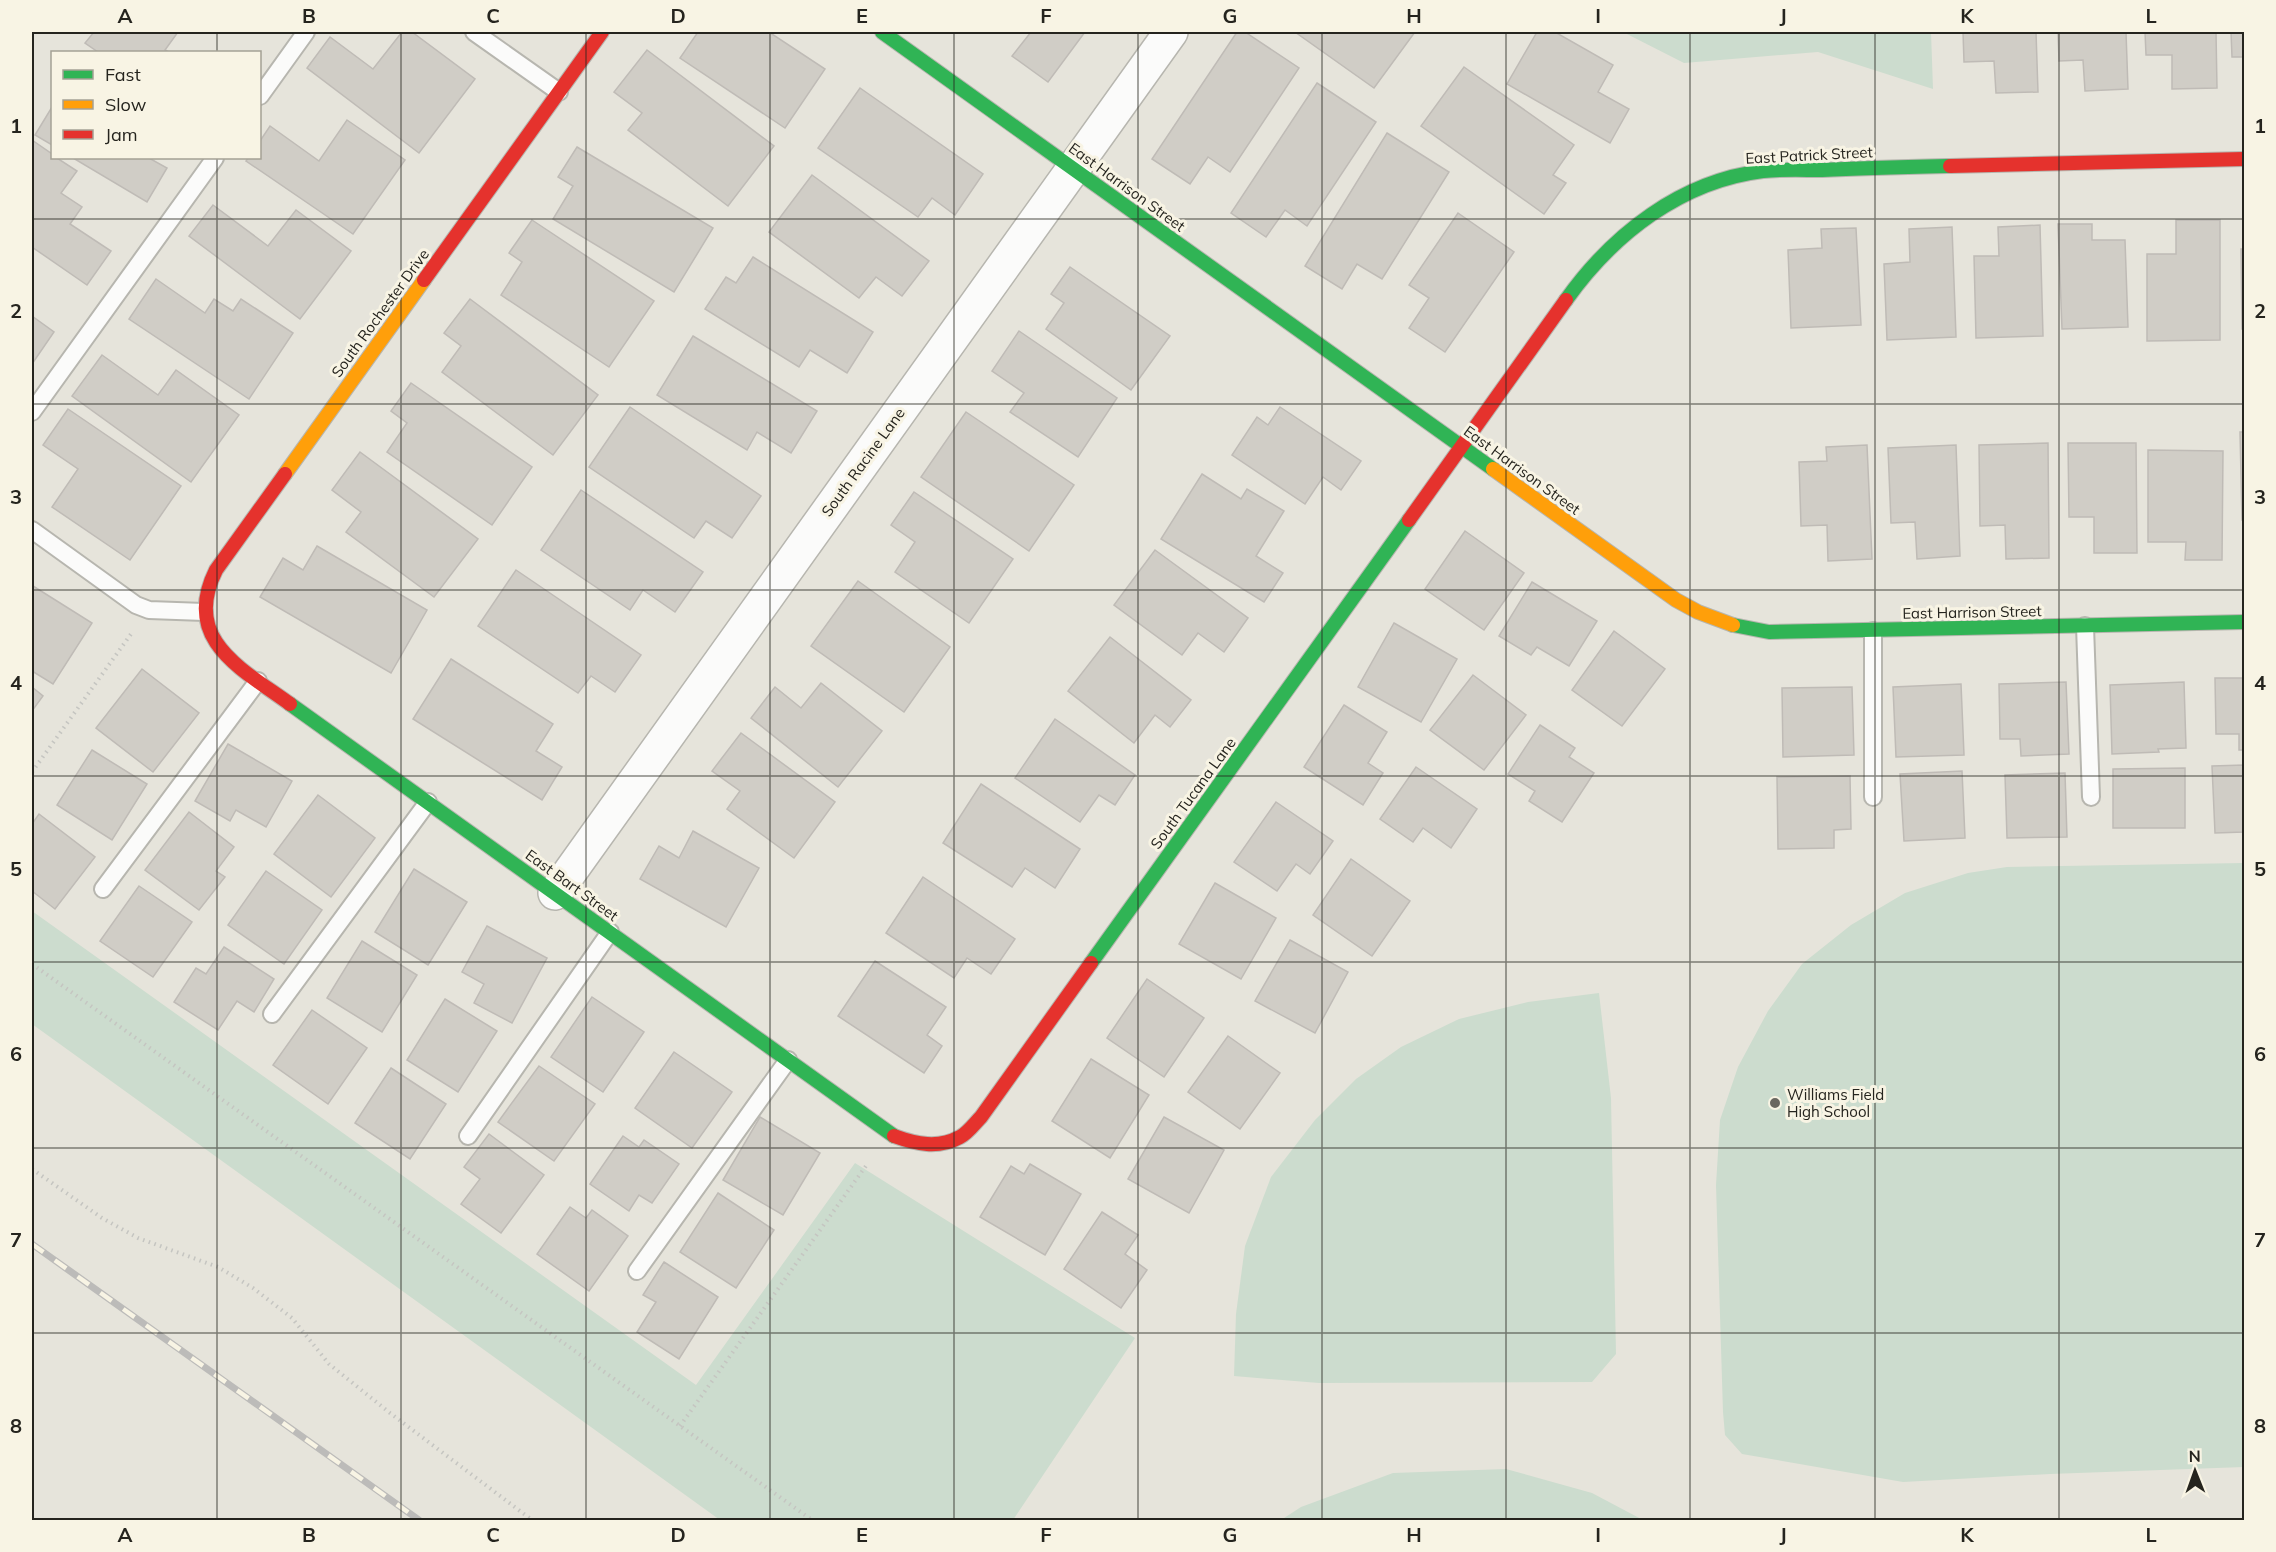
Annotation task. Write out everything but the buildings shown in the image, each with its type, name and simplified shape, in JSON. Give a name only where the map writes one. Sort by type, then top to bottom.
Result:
[{"type":"street","name":"South Rochester Drive","points":[[205,617],[206,590],[216,570],[602,32]]},
{"type":"street","name":"East Harrison Street","points":[[882,32],[1676,600],[1700,614],[1734,627],[1769,632],[2244,622]]},
{"type":"street","name":"South Racine Lane","points":[[555,893],[1171,32]]},
{"type":"street","name":"East Patrick Street","points":[[1461,446],[1593,263],[1624,232],[1641,219],[1659,207],[1699,188],[1741,175],[1784,169],[2244,159]]},
{"type":"street","name":"South Tucana Lane","points":[[939,1144],[961,1137],[981,1118],[1461,446]]},
{"type":"street","name":"East Bart Street","points":[[205,617],[210,637],[223,654],[258,681],[889,1134],[917,1144],[939,1144]]},
{"type":"lane","points":[[261,95],[306,32]]},
{"type":"lane","points":[[474,32],[559,92]]},
{"type":"lane","points":[[32,412],[214,159]]},
{"type":"lane","points":[[32,530],[136,604],[148,609],[205,617]]},
{"type":"lane","points":[[2085,626],[2091,797]]},
{"type":"lane","points":[[1873,631],[1873,796]]},
{"type":"lane","points":[[103,889],[258,681]]},
{"type":"lane","points":[[272,1014],[428,802]]},
{"type":"lane","points":[[468,1136],[610,932]]},
{"type":"lane","points":[[637,1271],[788,1060]]},
{"type":"path","points":[[32,772],[148,609]]},
{"type":"path","points":[[32,963],[812,1521]]},
{"type":"path","points":[[680,1426],[889,1134]]},
{"type":"path","points":[[32,1169],[102,1218],[138,1238],[218,1267],[254,1288],[291,1318],[329,1364],[532,1521]]},
{"type":"green space","points":[[1623,32],[1931,32],[1933,89],[1818,52],[1684,63]]},
{"type":"green space","points":[[2244,863],[2244,1467],[1903,1482],[1742,1454],[1725,1435],[1723,1412],[1716,1185],[1720,1120],[1738,1067],[1768,1011],[1802,964],[1851,925],[1905,893],[1968,873],[2007,867]]},
{"type":"green space","points":[[32,911],[696,1385],[855,1163],[1135,1338],[1013,1520],[720,1520],[32,1024]]},
{"type":"green space","points":[[1599,993],[1611,1098],[1616,1354],[1592,1382],[1319,1383],[1234,1376],[1236,1314],[1245,1246],[1271,1177],[1315,1120],[1356,1079],[1401,1047],[1459,1019],[1528,1002]]},
{"type":"green space","points":[[1506,1469],[1592,1493],[1643,1520],[1281,1520],[1301,1507],[1393,1473]]},
{"type":"railway","points":[[32,1244],[419,1520]]},
{"type":"traffic: fast","points":[[882,32],[1493,469]]},
{"type":"traffic: fast","points":[[1566,300],[1605,253],[1627,233],[1651,214],[1704,186],[1733,177],[1770,170],[1950,166]]},
{"type":"traffic: fast","points":[[1091,963],[1409,520]]},
{"type":"traffic: fast","points":[[1733,625],[1769,632],[2244,622]]},
{"type":"traffic: fast","points":[[290,704],[894,1136]]},
{"type":"traffic: slow","points":[[285,474],[424,280]]},
{"type":"traffic: slow","points":[[1493,469],[1676,600],[1698,612],[1733,625]]},
{"type":"traffic: jam","points":[[424,280],[602,32]]},
{"type":"traffic: jam","points":[[1950,166],[2244,159]]},
{"type":"traffic: jam","points":[[1409,520],[1566,300]]},
{"type":"traffic: jam","points":[[285,474],[216,570],[207,594],[206,616],[211,634],[236,665],[290,704]]},
{"type":"traffic: jam","points":[[894,1136],[919,1143],[935,1144],[952,1141],[966,1133],[981,1117],[1091,963]]},
{"type":"place","name":"Williams Field High School","points":[[1775,1103]]}]
